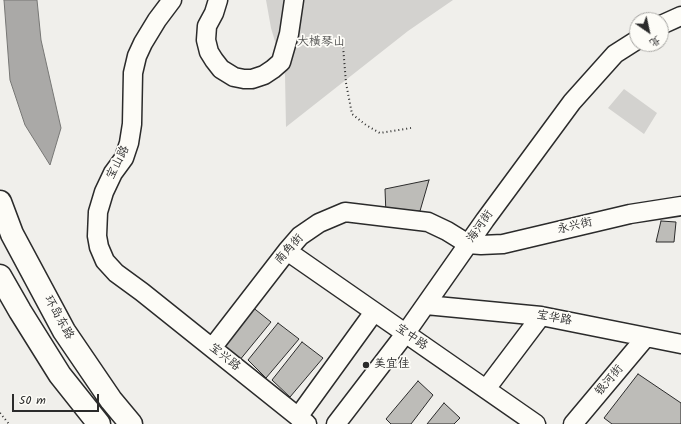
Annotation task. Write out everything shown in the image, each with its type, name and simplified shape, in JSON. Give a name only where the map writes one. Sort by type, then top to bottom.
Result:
[{"type":"main road","name":"环岛东路","points":[[0,202],[12,234],[64,331],[111,400],[131,424]]},
{"type":"main road","points":[[0,276],[60,375],[99,424]]},
{"type":"street","name":"宝山路","points":[[142,292],[116,273],[105,261],[97,236],[98,212],[104,192],[113,174],[124,158],[129,143],[132,124],[133,73],[137,56],[157,20],[172,0]]},
{"type":"street","points":[[218,0],[214,13],[206,26],[206,40],[209,52],[221,69],[234,77],[244,79],[264,75],[281,62],[290,34],[294,0]]},
{"type":"street","points":[[669,21],[681,16]]},
{"type":"street","name":"海河街","points":[[336,424],[405,334],[468,244],[572,102],[615,54],[629,45]]},
{"type":"street","name":"永兴街","points":[[468,244],[503,244],[630,214],[681,206]]},
{"type":"street","name":"南角街","points":[[212,348],[300,236],[319,223],[345,212],[428,222],[447,231],[468,244]]},
{"type":"street","name":"宝中路","points":[[287,251],[536,424]]},
{"type":"street","name":"宝兴路","points":[[142,292],[302,421]]},
{"type":"street","name":"宝华路","points":[[426,305],[541,316],[681,344]]},
{"type":"street","points":[[302,421],[374,312]]},
{"type":"street","points":[[486,389],[541,316]]},
{"type":"street","name":"银河街","points":[[573,424],[646,337]]},
{"type":"path","points":[[304,38],[342,46],[346,83],[352,114],[366,125],[380,133],[411,128]]},
{"type":"path","points":[[0,413],[9,424]]},
{"type":"green space","name":"大橫琴山","points":[[266,0],[453,0],[408,31],[286,127],[285,75],[271,28]]},
{"type":"green space","points":[[624,89],[657,113],[644,134],[608,108]]},
{"type":"shaded area","points":[[4,0],[37,0],[41,40],[61,128],[50,165],[25,125],[10,80]]},
{"type":"building","points":[[429,180],[420,211],[386,215],[385,189]]},
{"type":"building","points":[[661,221],[676,222],[674,242],[656,242]]},
{"type":"building","points":[[251,306],[271,322],[239,361],[220,344]]},
{"type":"building","points":[[278,323],[299,339],[266,378],[248,360]]},
{"type":"building","points":[[302,342],[323,358],[290,397],[272,380]]},
{"type":"building","points":[[638,374],[681,403],[681,424],[612,424],[604,418]]},
{"type":"building","points":[[418,381],[433,395],[411,424],[391,424],[386,419]]},
{"type":"building","points":[[444,403],[460,418],[454,424],[427,424]]},
{"type":"place","name":"美宜佳","points":[[366,365]]}]
